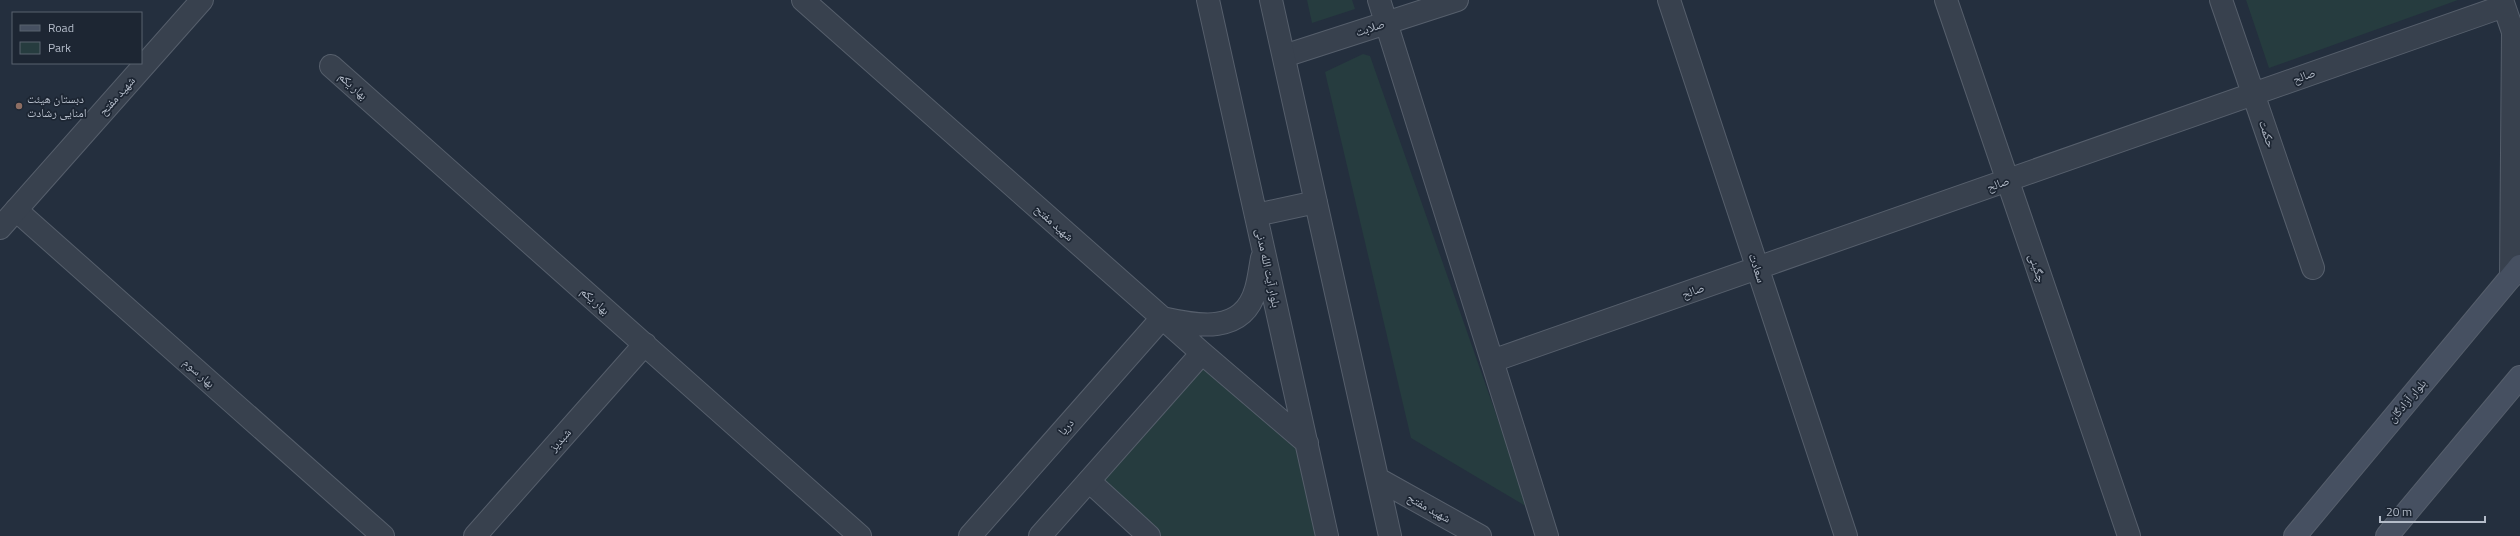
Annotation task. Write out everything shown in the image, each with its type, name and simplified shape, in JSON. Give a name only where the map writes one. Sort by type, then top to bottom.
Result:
[{"type":"main road","name":"بلوار آزادگان","points":[[2295,536],[2515,271]]},
{"type":"main road","points":[[2387,536],[2520,377]]},
{"type":"street","name":"شهید مفتح","points":[[0,228],[202,0]]},
{"type":"street","name":"شهید مفتح","points":[[803,0],[1202,354],[1307,443]]},
{"type":"street","name":"بلوار آیت الله مدنی","points":[[1208,0],[1328,536]]},
{"type":"street","points":[[1271,0],[1390,536]]},
{"type":"street","points":[[1379,0],[1547,536]]},
{"type":"street","name":"صلابت","points":[[1284,56],[1457,0]]},
{"type":"street","name":"سعادت","points":[[1669,0],[1846,536]]},
{"type":"street","name":"چگینی","points":[[1946,0],[2129,536]]},
{"type":"street","name":"حکمت","points":[[2221,0],[2313,268]]},
{"type":"street","points":[[2503,3],[2516,34],[2515,271]]},
{"type":"street","name":"صالح","points":[[1492,361],[2253,94],[2503,3]]},
{"type":"street","name":"بهار یکم","points":[[331,66],[860,536]]},
{"type":"street","points":[[1256,215],[1316,202]]},
{"type":"street","name":"بهار سوم","points":[[16,210],[383,536]]},
{"type":"street","points":[[1162,318],[1210,326],[1231,322],[1246,308],[1256,290],[1263,250]]},
{"type":"street","name":"دریا","points":[[970,536],[1162,318]]},
{"type":"street","name":"شبدیز","points":[[475,536],[645,344]]},
{"type":"street","points":[[1040,536],[1202,354]]},
{"type":"street","name":"شهید مفتح","points":[[1378,480],[1480,536]]},
{"type":"street","points":[[1089,482],[1149,536]]},
{"type":"green space","points":[[1307,0],[1352,0],[1355,9],[1312,23]]},
{"type":"green space","points":[[2246,0],[2458,0],[2269,68]]},
{"type":"green space","points":[[1363,54],[1370,56],[1529,508],[1411,438],[1325,72]]},
{"type":"green space","points":[[1202,353],[1307,443],[1327,536],[1149,536],[1089,481]]},
{"type":"place","name":"دبستان هیئت امنایی رشادت","points":[[19,106]]}]
